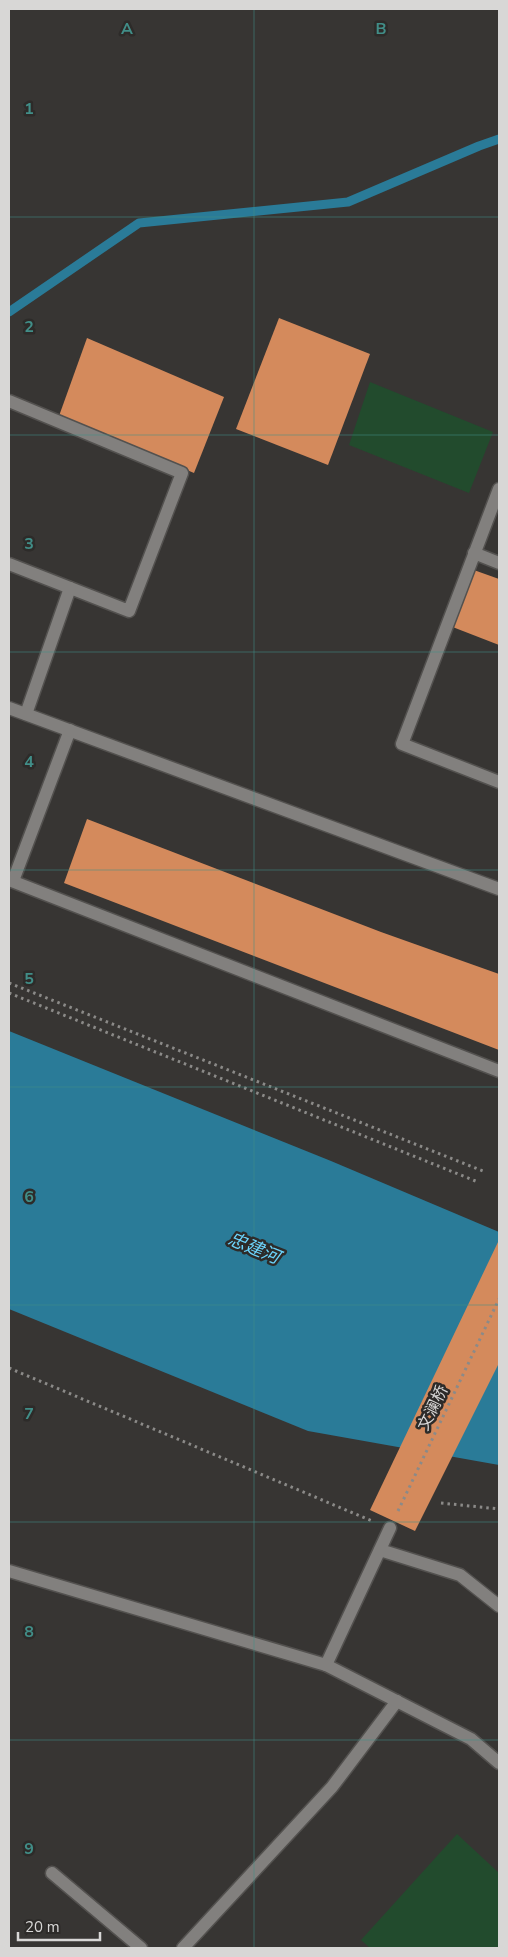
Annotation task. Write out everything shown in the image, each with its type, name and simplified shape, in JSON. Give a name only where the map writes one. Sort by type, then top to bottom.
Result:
[{"type":"main road","points":[[9,401],[182,473],[129,611],[9,564]]},
{"type":"main road","points":[[499,489],[402,744],[499,782]]},
{"type":"main road","points":[[474,553],[499,563]]},
{"type":"main road","points":[[26,714],[70,588]]},
{"type":"main road","points":[[9,708],[499,889]]},
{"type":"main road","points":[[70,730],[11,880],[499,1071]]},
{"type":"main road","points":[[326,1665],[390,1528]]},
{"type":"main road","points":[[380,1550],[460,1575],[499,1606]]},
{"type":"main road","points":[[9,1570],[326,1665],[471,1739],[499,1763]]},
{"type":"main road","points":[[183,1948],[332,1787],[397,1701]]},
{"type":"main road","points":[[52,1873],[142,1948]]},
{"type":"path","points":[[9,983],[483,1171]]},
{"type":"path","points":[[9,993],[478,1182]]},
{"type":"path","name":"文澜桥","points":[[390,1528],[499,1299]]},
{"type":"path","points":[[9,1368],[390,1528]]},
{"type":"path","points":[[441,1503],[499,1509]]},
{"type":"green space","points":[[370,382],[493,432],[469,493],[349,445]]},
{"type":"green space","points":[[457,1834],[499,1873],[499,1948],[370,1948],[361,1940]]},
{"type":"water","name":"忠建河","points":[[9,1031],[331,1161],[499,1232],[499,1465],[308,1431],[9,1309]]},
{"type":"building","points":[[279,318],[370,354],[328,465],[236,429]]},
{"type":"building","points":[[87,338],[224,397],[194,473],[59,416]]},
{"type":"building","points":[[471,569],[499,579],[499,645],[450,626]]},
{"type":"building","points":[[87,819],[381,932],[499,974],[499,1050],[64,883]]},
{"type":"building","points":[[499,1240],[499,1363],[415,1531],[370,1510]]},
{"type":"waterway","points":[[9,312],[139,223],[348,202],[499,139]]}]
